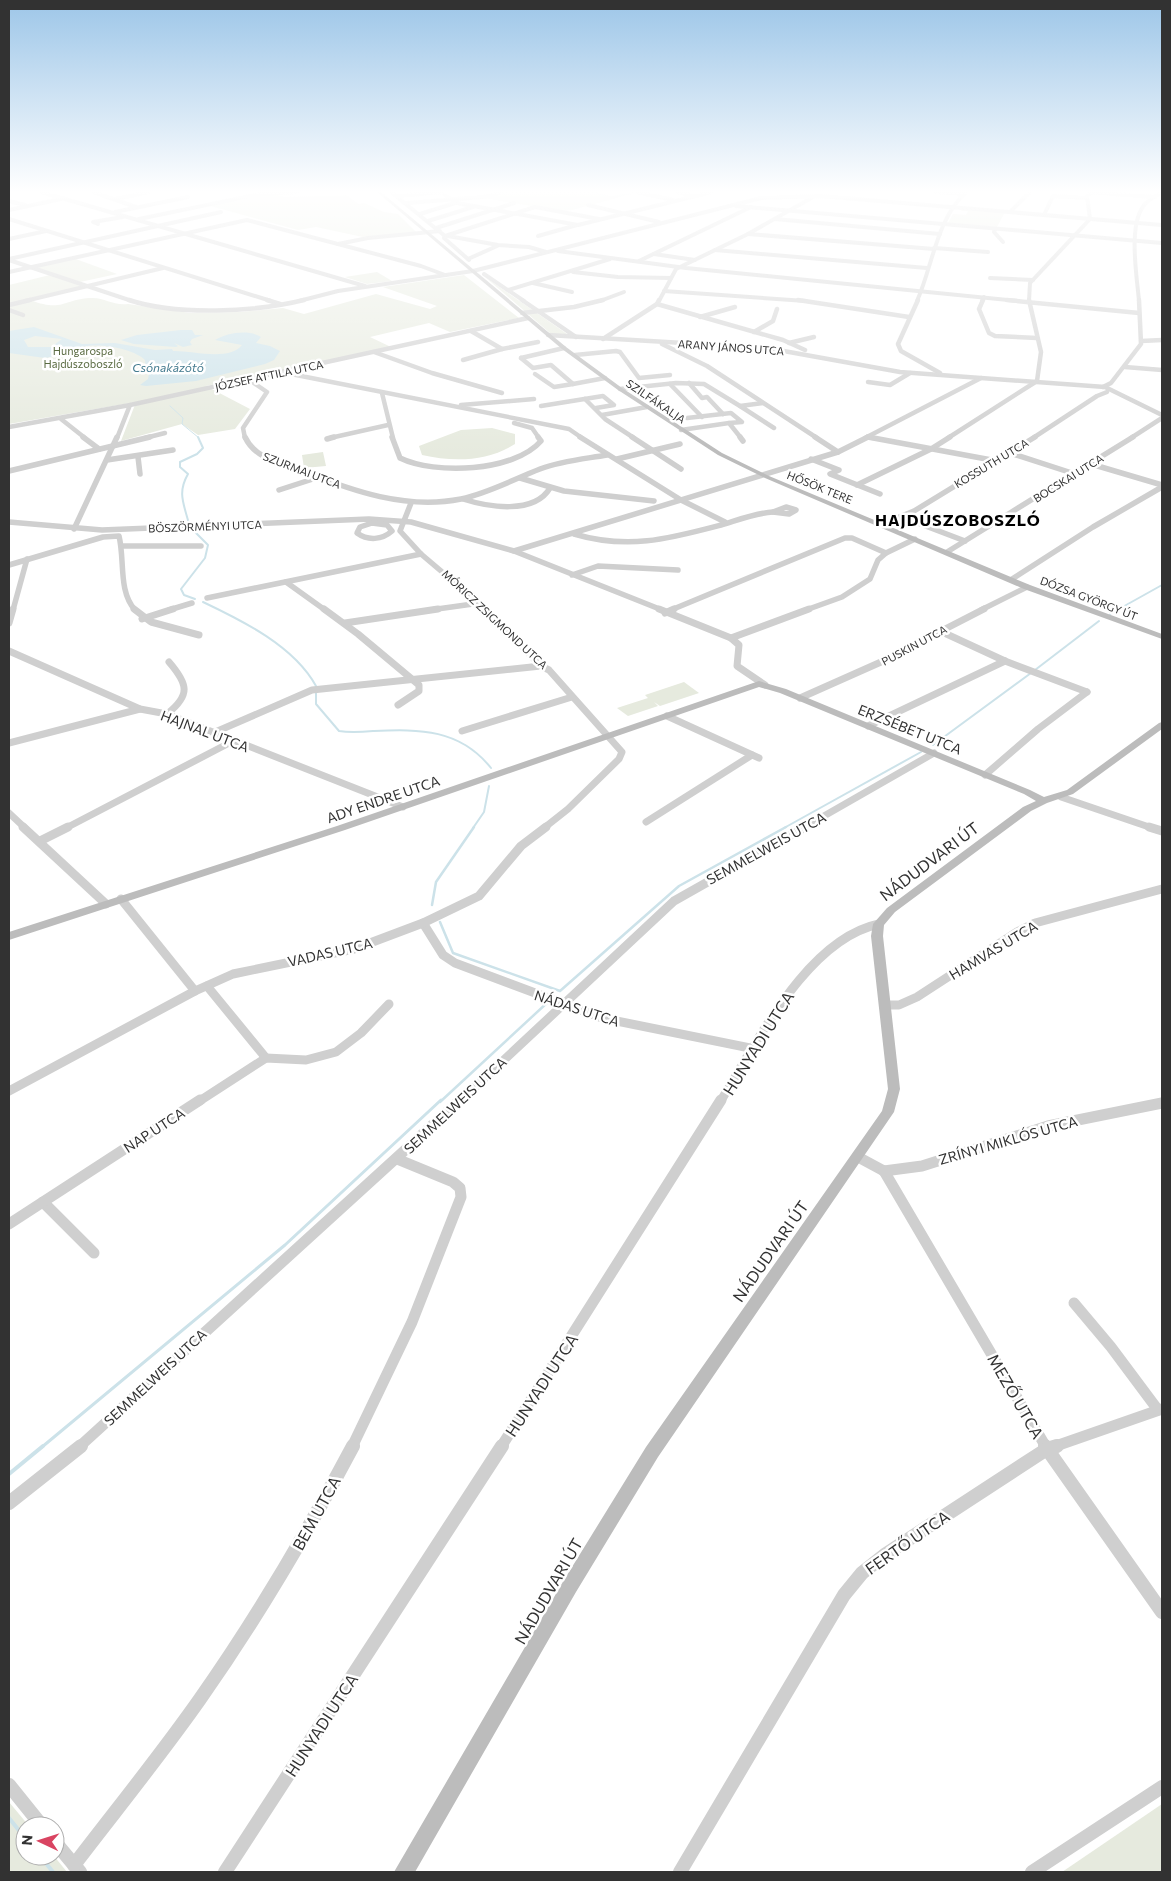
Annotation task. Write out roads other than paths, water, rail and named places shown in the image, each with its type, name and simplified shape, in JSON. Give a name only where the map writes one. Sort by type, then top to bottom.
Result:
[{"type":"street","points":[[67,280],[138,303],[189,309],[234,311],[284,306],[333,292],[417,280]]},
{"type":"street","points":[[9,305],[112,280]]},
{"type":"street","points":[[201,280],[284,306]]},
{"type":"street","points":[[346,280],[381,290]]},
{"type":"street","name":"SZILFÁKALJA","points":[[483,280],[564,348],[620,389],[681,430],[728,458],[761,474]]},
{"type":"street","points":[[493,280],[576,337]]},
{"type":"street","points":[[508,290],[543,280]]},
{"type":"street","points":[[628,284],[634,280]]},
{"type":"street","points":[[602,339],[657,304],[670,280]]},
{"type":"street","points":[[814,280],[1140,312]]},
{"type":"street","points":[[924,280],[898,348],[942,374],[1037,381],[1106,389],[1122,395],[1162,417]]},
{"type":"street","points":[[857,485],[931,449],[1037,381],[1041,352],[1028,292],[1033,280],[1028,280]]},
{"type":"street","points":[[1138,280],[1141,341],[1162,340]]},
{"type":"street","points":[[532,283],[572,292]]},
{"type":"street","points":[[522,313],[577,306],[622,289]]},
{"type":"street","points":[[664,291],[792,298],[909,317]]},
{"type":"street","points":[[984,297],[979,309],[989,333],[996,336],[1037,338]]},
{"type":"street","points":[[567,300],[577,306]]},
{"type":"street","points":[[657,304],[789,343],[806,351],[808,355]]},
{"type":"street","points":[[700,317],[735,307]]},
{"type":"street","points":[[754,332],[773,321],[777,309]]},
{"type":"street","points":[[9,310],[23,315]]},
{"type":"street","name":"JÓZSEF ATTILA UTCA","points":[[9,427],[130,405],[528,318]]},
{"type":"street","points":[[471,331],[502,349]]},
{"type":"street","name":"ARANY JÁNOS UTCA","points":[[547,334],[767,348],[910,373],[942,374]]},
{"type":"street","points":[[789,343],[814,337]]},
{"type":"street","points":[[607,348],[613,348],[613,339]]},
{"type":"street","name":"KOSSUTH UTCA","points":[[882,524],[902,517],[997,461],[1106,389],[1140,348],[1141,341]]},
{"type":"street","points":[[463,360],[502,349],[538,342]]},
{"type":"street","points":[[660,342],[707,366],[838,452]]},
{"type":"street","points":[[521,358],[564,348]]},
{"type":"street","points":[[574,355],[616,351],[620,352],[639,378],[670,375]]},
{"type":"street","points":[[374,352],[432,373],[502,393]]},
{"type":"street","points":[[537,354],[573,384]]},
{"type":"street","points":[[521,358],[533,368],[552,365]]},
{"type":"street","points":[[1125,367],[1162,370]]},
{"type":"street","points":[[284,372],[569,429],[607,455],[617,459],[681,500],[725,522]]},
{"type":"street","points":[[868,382],[890,385],[910,373]]},
{"type":"street","points":[[535,374],[562,394]]},
{"type":"street","points":[[554,387],[605,378]]},
{"type":"street","points":[[514,551],[838,452],[982,378]]},
{"type":"street","name":"SZURMAI UTCA","points":[[248,379],[268,392],[243,428],[244,440],[266,458],[370,497],[410,503],[463,499]]},
{"type":"street","points":[[620,389],[689,383],[712,388],[774,428]]},
{"type":"street","points":[[689,383],[702,398],[707,397],[722,414]]},
{"type":"street","points":[[670,384],[702,416]]},
{"type":"street","points":[[382,392],[388,425],[403,460],[441,468],[480,466],[515,459],[540,445],[539,436],[536,431],[500,419],[505,417]]},
{"type":"street","points":[[541,406],[603,396],[614,405],[596,408]]},
{"type":"street","points":[[456,407],[464,404],[506,403],[534,399]]},
{"type":"street","points":[[585,399],[602,415],[681,469]]},
{"type":"street","points":[[740,406],[763,403]]},
{"type":"street","points":[[74,529],[131,407],[130,405]]},
{"type":"street","points":[[602,415],[647,407]]},
{"type":"street","points":[[681,430],[742,422],[731,413],[688,418]]},
{"type":"street","name":"BOCSKAI UTCA","points":[[947,552],[1091,464],[1162,417]]},
{"type":"street","points":[[61,419],[98,449]]},
{"type":"street","points":[[729,423],[742,441]]},
{"type":"street","points":[[327,440],[349,432],[388,425]]},
{"type":"street","points":[[9,471],[165,433]]},
{"type":"street","points":[[868,437],[997,461]]},
{"type":"street","points":[[617,459],[680,444]]},
{"type":"street","points":[[107,460],[138,457],[172,450]]},
{"type":"street","points":[[1010,453],[1075,474]]},
{"type":"street","points":[[463,499],[493,490],[552,465],[607,455]]},
{"type":"street","points":[[138,457],[140,474]]},
{"type":"street","points":[[811,460],[839,470],[830,474],[880,494]]},
{"type":"street","points":[[1091,464],[1162,486]]},
{"type":"street","name":"HŐSÖK TERE","points":[[761,474],[1010,578]]},
{"type":"street","points":[[279,490],[319,477]]},
{"type":"street","points":[[520,478],[550,488],[654,501]]},
{"type":"street","points":[[1010,578],[1162,486]]},
{"type":"street","points":[[463,499],[487,505],[532,502],[544,498],[550,488]]},
{"type":"street","points":[[392,531],[387,525],[375,523],[362,526],[356,531],[360,536],[374,538],[386,536],[392,531],[400,530],[410,503]]},
{"type":"street","points":[[574,534],[596,541],[650,543],[725,522],[774,512]]},
{"type":"street","points":[[902,517],[965,541]]},
{"type":"street","name":"BÖSZÖRMÉNYI UTCA","points":[[9,522],[102,530],[369,520],[402,521],[428,526],[514,551]]},
{"type":"street","points":[[102,530],[100,533],[103,537]]},
{"type":"street","name":"MÓRICZ ZSIGMOND UTCA","points":[[400,530],[421,554],[480,603],[541,666],[549,670],[610,736]]},
{"type":"street","points":[[830,535],[841,540]]},
{"type":"street","points":[[9,565],[103,537],[118,536],[121,546],[125,585],[132,610],[142,619],[200,635]]},
{"type":"street","points":[[665,613],[841,540],[852,538],[886,553]]},
{"type":"street","points":[[731,638],[842,597],[870,580],[878,560],[886,553],[915,539]]},
{"type":"street","points":[[121,546],[201,546]]},
{"type":"street","points":[[514,551],[731,638],[739,645],[737,666],[765,684]]},
{"type":"street","points":[[207,598],[421,554]]},
{"type":"street","points":[[9,624],[27,559]]},
{"type":"street","points":[[572,575],[598,566],[678,570]]},
{"type":"street","name":"DÓZSA GYÖRGY ÚT","points":[[1010,578],[1027,587],[1162,637]]},
{"type":"street","points":[[286,582],[344,623],[413,679],[420,690],[398,705]]},
{"type":"street","name":"PUSKIN UTCA","points":[[800,698],[881,662],[1027,587]]},
{"type":"street","points":[[142,619],[192,603]]},
{"type":"street","points":[[344,623],[480,603]]},
{"type":"street","points":[[940,631],[1005,661],[1087,692],[1038,729],[985,774]]},
{"type":"street","name":"HAJNAL UTCA","points":[[9,651],[140,709],[167,714],[403,807]]},
{"type":"street","points":[[868,726],[1005,661]]},
{"type":"street","points":[[167,714],[180,704],[186,692],[184,681],[169,662]]},
{"type":"street","points":[[212,733],[312,690],[541,666]]},
{"type":"street","name":"ERZSÉBET UTCA","points":[[765,684],[985,774],[1043,801]]},
{"type":"street","name":"ADY ENDRE UTCA","points":[[9,936],[403,807],[753,685],[765,684]]},
{"type":"street","points":[[462,731],[572,697]]},
{"type":"street","points":[[9,743],[140,709]]},
{"type":"street","points":[[646,822],[755,757],[666,716]]},
{"type":"street","name":"NÁDUDVARI ÚT","points":[[404,1872],[580,1570],[652,1452],[888,1112],[894,1090],[877,936],[879,924],[891,910],[1032,806],[1043,801],[1061,797],[1077,788],[1162,725]]},
{"type":"street","name":"VADAS UTCA","points":[[9,1092],[195,991],[232,974],[262,966],[354,949],[423,923],[479,896],[521,846],[568,809],[613,765],[622,752],[610,736]]},
{"type":"street","points":[[40,841],[233,741]]},
{"type":"street","name":"SEMMELWEIS UTCA","points":[[9,1503],[80,1446],[397,1158],[674,901],[934,753]]},
{"type":"street","points":[[1061,797],[1162,831]]},
{"type":"street","points":[[9,813],[106,904]]},
{"type":"street","points":[[9,824],[18,820]]},
{"type":"street","name":"HAMVAS UTCA","points":[[886,1005],[899,1005],[917,998],[1017,932],[1048,918],[1094,908],[1162,889]]},
{"type":"street","points":[[121,899],[195,991]]},
{"type":"street","name":"NÁDAS UTCA","points":[[423,923],[443,955],[454,963],[561,1005],[602,1018],[755,1049]]},
{"type":"street","name":"HUNYADI UTCA","points":[[225,1872],[536,1395],[797,980],[844,940],[866,925],[879,924]]},
{"type":"street","points":[[206,986],[266,1058],[290,1062],[321,1058],[344,1049],[365,1031],[389,1004]]},
{"type":"street","name":"NAP UTCA","points":[[9,1224],[266,1058]]},
{"type":"street","name":"ZRÍNYI MIKLÓS UTCA","points":[[884,1171],[922,1166],[1048,1126],[1162,1103]]},
{"type":"street","points":[[858,1157],[884,1171]]},
{"type":"street","name":"BEM UTCA","points":[[77,1869],[216,1676],[270,1593],[318,1513],[405,1337],[438,1261],[461,1197],[460,1188],[453,1182],[397,1158]]},
{"type":"street","name":"MEZŐ UTCA","points":[[884,1171],[1047,1449],[1162,1612]]},
{"type":"street","points":[[43,1202],[94,1253]]},
{"type":"street","name":"FERTŐ UTCA","points":[[680,1872],[844,1595],[862,1573],[886,1554],[941,1517],[1047,1449],[1160,1410],[1074,1303]]},
{"type":"street","points":[[9,1785],[34,1816]]},
{"type":"street","points":[[1032,1872],[1162,1787]]},
{"type":"street","points":[[65,1854],[77,1869]]},
{"type":"water","name":"Csónakázótó","points":[[34,327],[82,344],[115,343],[155,350],[172,349],[173,351],[209,354],[228,353],[242,345],[215,340],[225,335],[250,333],[261,337],[256,343],[270,346],[280,351],[274,360],[265,364],[196,381],[146,386],[140,385],[148,379],[149,374],[146,369],[145,360],[130,351],[95,345],[75,349],[69,354],[45,358],[9,353],[9,331]],"holes":[[[35,336],[62,339],[51,347],[28,347],[24,340]]]},
{"type":"water","points":[[192,330],[195,335],[203,335],[192,339],[190,342],[192,345],[183,347],[174,343],[178,346],[134,344],[121,340],[137,335]]},
{"type":"waterway","points":[[170,406],[183,418],[182,424],[198,437]]},
{"type":"waterway","points":[[189,524],[182,493],[188,474],[180,467],[180,462],[197,454],[203,448],[198,437]]},
{"type":"waterway","points":[[193,530],[208,545],[205,558],[181,589],[184,595],[195,599]]},
{"type":"waterway","points":[[1110,614],[1162,585]]},
{"type":"waterway","points":[[203,602],[251,626],[281,647],[295,659],[316,686]]},
{"type":"waterway","points":[[1035,670],[1099,621]]},
{"type":"waterway","points":[[933,745],[1031,673]]},
{"type":"waterway","points":[[316,692],[316,704],[339,731],[407,730],[438,734],[466,745],[491,768]]},
{"type":"waterway","points":[[784,828],[921,752]]},
{"type":"waterway","points":[[473,828],[484,812],[489,786]]},
{"type":"waterway","points":[[432,905],[436,882],[474,827]]},
{"type":"waterway","points":[[440,922],[453,953],[560,991],[679,886],[786,827]]},
{"type":"waterway","points":[[440,1102],[548,1002]]},
{"type":"waterway","points":[[42,1447],[285,1245],[441,1100]]},
{"type":"waterway","points":[[9,1474],[43,1446]]},
{"type":"waterway","points":[[9,1818],[15,1826]]},
{"type":"waterway","points":[[48,1866],[53,1872]]},
{"type":"district","name":"HAJDÚSZOBOSZLÓ","points":[[958,519]]},
{"type":"park label","name":"Hungarospa Hajdúszoboszló","points":[[83,356]]}]
